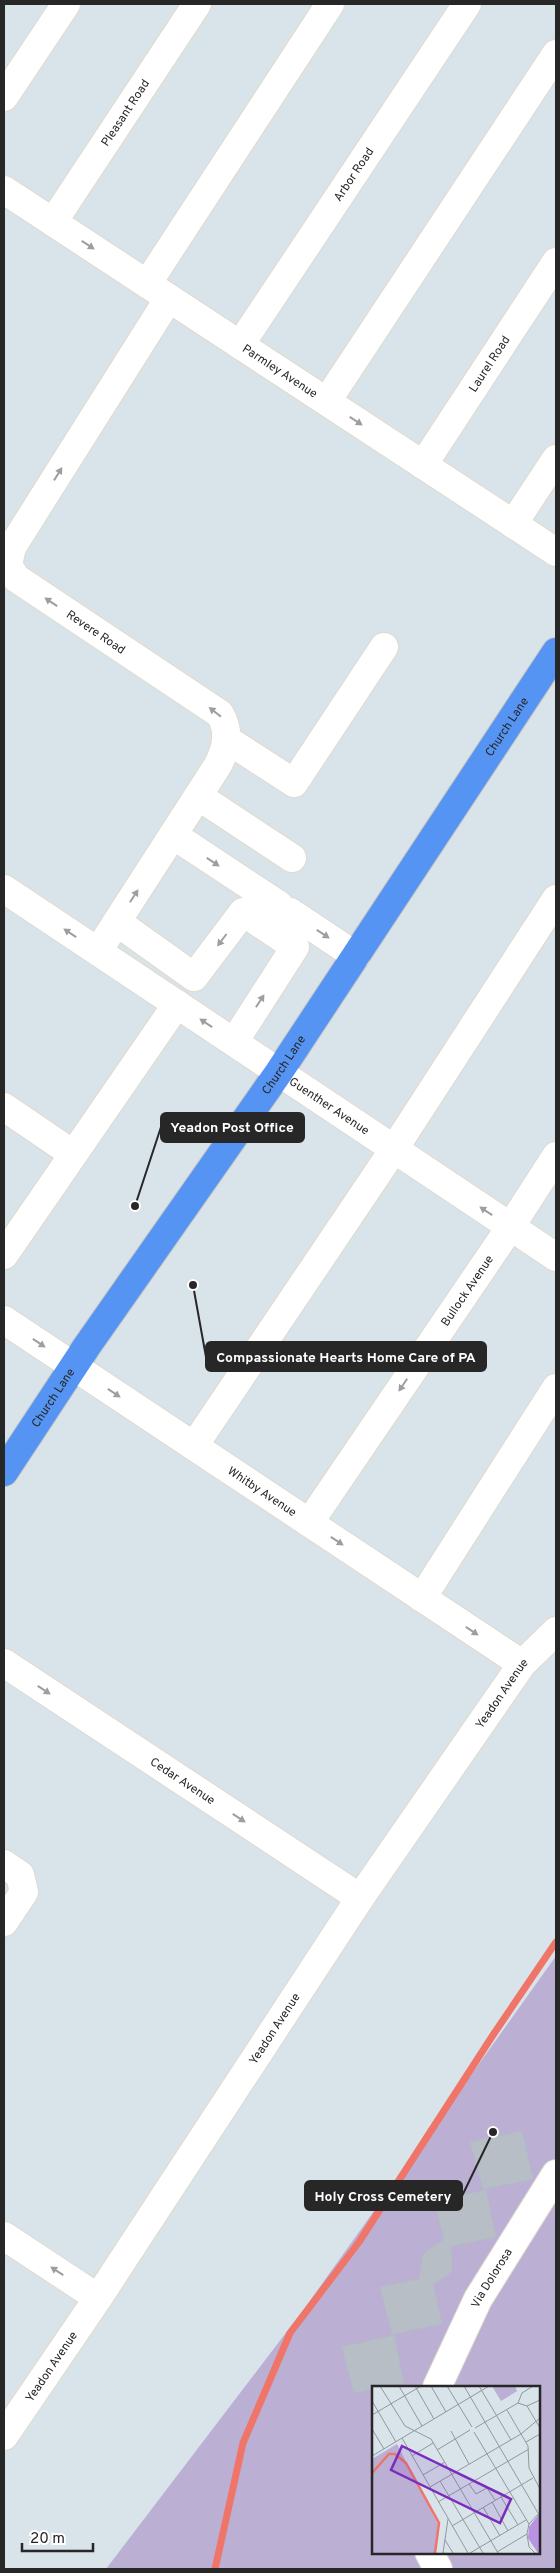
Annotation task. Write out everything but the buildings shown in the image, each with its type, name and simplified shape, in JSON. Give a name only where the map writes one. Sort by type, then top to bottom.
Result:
[{"type":"main road","name":"Church Lane","points":[[4,1472],[74,1366],[279,1072],[556,652]]},
{"type":"street","points":[[4,97],[66,4]]},
{"type":"street","name":"Pleasant Road","points":[[54,222],[197,4]]},
{"type":"street","name":"Revere Road","points":[[226,739],[225,723],[220,714],[16,578],[8,565],[12,547],[158,291],[330,4]]},
{"type":"street","name":"Arbor Road","points":[[240,345],[467,4]]},
{"type":"street","points":[[327,401],[556,54]]},
{"type":"street","name":"Parmley Avenue","points":[[4,190],[556,552]]},
{"type":"street","name":"Laurel Road","points":[[423,465],[556,262]]},
{"type":"street","points":[[513,524],[556,459]]},
{"type":"street","points":[[98,951],[223,755],[226,739],[294,783],[384,647]]},
{"type":"street","points":[[198,796],[292,858]]},
{"type":"street","points":[[173,835],[356,956]]},
{"type":"street","name":"Guenther Avenue","points":[[4,889],[556,1257]]},
{"type":"street","points":[[194,1446],[394,1149],[556,898]]},
{"type":"street","points":[[117,922],[194,976],[243,912],[295,947],[234,1042]]},
{"type":"street","points":[[4,1255],[177,1004]]},
{"type":"street","points":[[4,1108],[73,1154]]},
{"type":"street","name":"Bullock Avenue","points":[[309,1523],[511,1226],[556,1156]]},
{"type":"street","name":"Whitby Avenue","points":[[4,1320],[522,1664]]},
{"type":"street","points":[[422,1598],[556,1388]]},
{"type":"street","name":"Yeadon Avenue","points":[[4,2436],[98,2298],[360,1898],[522,1664],[556,1631]]},
{"type":"street","name":"Cedar Avenue","points":[[4,1663],[360,1898]]},
{"type":"street","points":[[4,1864],[20,1875],[24,1892],[4,1922]]},
{"type":"street","name":"Via Dolorosa","points":[[437,2386],[478,2299],[556,2174]]},
{"type":"street","points":[[4,2236],[98,2298]]},
{"type":"street","points":[[430,2553],[438,2569]]},
{"type":"shaded area","points":[[556,1956],[556,2569],[106,2569],[304,2309]]},
{"type":"waterway","points":[[215,2569],[243,2443],[290,2333],[359,2242],[493,2035],[556,1942]]},
{"type":"place","name":"Yeadon Post Office","points":[[135,1206]]},
{"type":"place","name":"Compassionate Hearts Home Care of PA","points":[[193,1285]]},
{"type":"place","name":"Holy Cross Cemetery","points":[[493,2132]]}]
